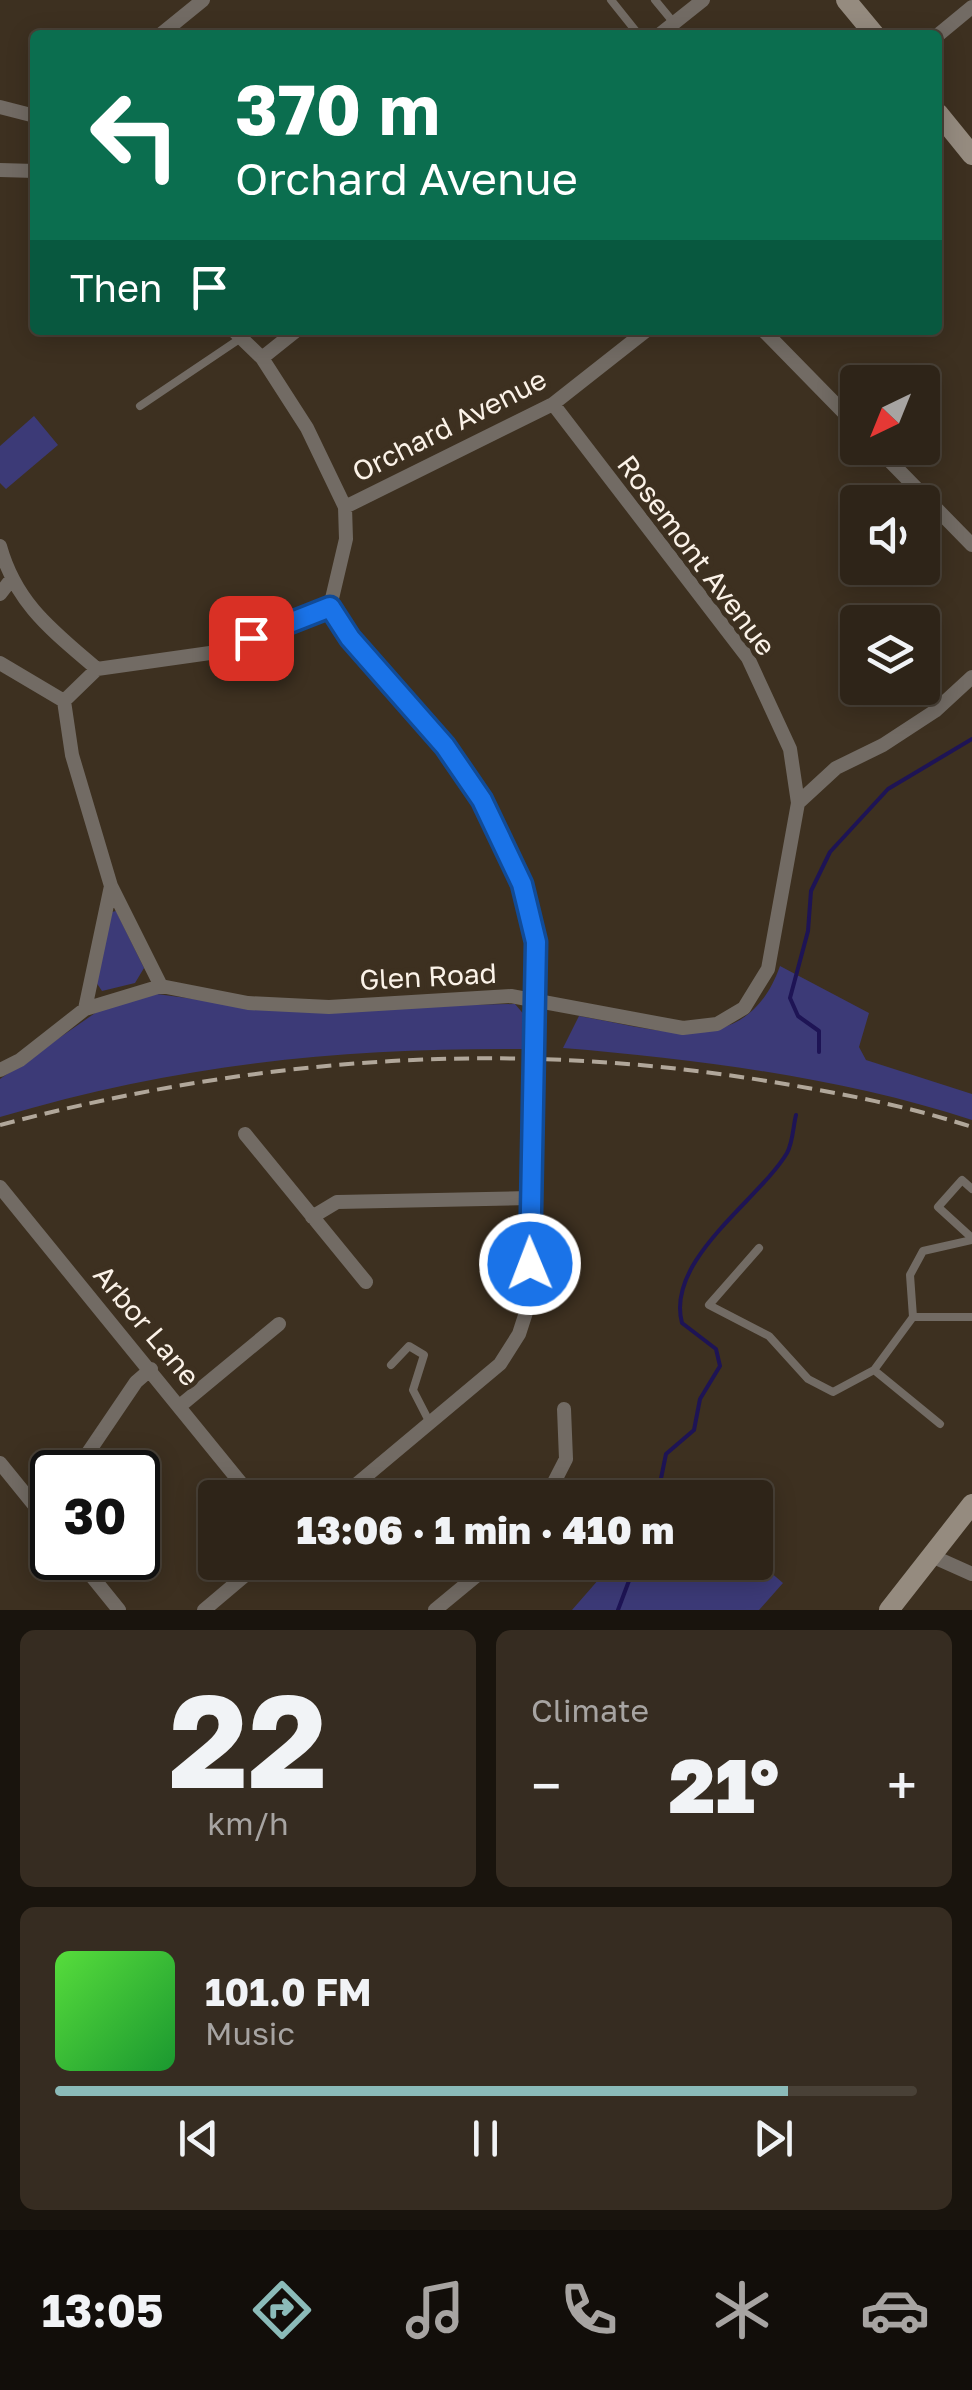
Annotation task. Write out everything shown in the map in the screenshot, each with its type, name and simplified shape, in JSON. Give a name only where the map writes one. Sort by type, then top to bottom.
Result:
[{"type":"main road","points":[[846,0],[864,30]]},
{"type":"main road","points":[[942,117],[972,155]]},
{"type":"main road","points":[[889,1610],[972,1504]]},
{"type":"street","points":[[166,30],[203,0]]},
{"type":"street","points":[[665,30],[704,0]]},
{"type":"street","points":[[942,32],[972,7]]},
{"type":"street","points":[[0,107],[30,115]]},
{"type":"street","points":[[0,170],[30,171]]},
{"type":"street","points":[[238,335],[262,358],[307,428],[345,507]]},
{"type":"street","points":[[262,358],[291,335]]},
{"type":"street","name":"Orchard Avenue","points":[[330,607],[346,539],[345,507],[553,404],[641,335]]},
{"type":"street","points":[[768,335],[840,409]]},
{"type":"street","name":"Rosemont Avenue","points":[[553,404],[748,658],[790,749],[798,804]]},
{"type":"street","points":[[894,465],[972,545]]},
{"type":"street","points":[[0,546],[5,588],[97,669]]},
{"type":"street","points":[[64,701],[97,669],[217,652],[330,607],[350,638],[445,746],[482,800],[522,884],[536,942],[530,1298],[519,1334],[500,1364],[362,1480]]},
{"type":"street","points":[[0,663],[64,701]]},
{"type":"street","points":[[798,804],[836,768],[884,745],[935,711],[972,677]]},
{"type":"street","points":[[64,701],[72,755],[111,886],[161,986]]},
{"type":"street","name":"Glen Road","points":[[0,1070],[20,1060],[86,1009],[161,986],[248,1002],[329,1007],[511,996],[683,1028],[717,1024],[744,1008],[768,969],[798,804]]},
{"type":"street","points":[[86,1009],[111,886]]},
{"type":"street","points":[[245,1134],[366,1282]]},
{"type":"street","name":"Arbor Lane","points":[[0,1187],[239,1480]]},
{"type":"street","points":[[312,1216],[337,1202],[529,1198]]},
{"type":"street","points":[[181,1404],[279,1324]]},
{"type":"street","points":[[90,1450],[136,1382],[150,1369]]},
{"type":"street","points":[[555,1480],[566,1459],[564,1409]]},
{"type":"street","points":[[0,1463],[30,1495]]},
{"type":"street","points":[[934,1557],[972,1574]]},
{"type":"street","points":[[95,1580],[119,1610]]},
{"type":"street","points":[[204,1610],[240,1580]]},
{"type":"street","points":[[435,1610],[471,1580]]},
{"type":"lane","points":[[610,0],[635,30]]},
{"type":"lane","points":[[655,0],[674,23]]},
{"type":"lane","points":[[140,406],[236,335]]},
{"type":"lane","points":[[972,1189],[962,1180],[938,1208],[972,1239]]},
{"type":"lane","points":[[759,1248],[710,1305],[769,1336],[808,1378],[833,1392],[874,1370],[913,1317],[910,1275],[924,1251],[972,1239]]},
{"type":"lane","points":[[913,1317],[972,1317]]},
{"type":"lane","points":[[391,1365],[409,1346],[424,1356],[412,1390],[430,1424]]},
{"type":"lane","points":[[874,1370],[940,1424]]},
{"type":"shaded area","points":[[34,416],[58,445],[6,489],[0,483],[0,446]]},
{"type":"shaded area","points":[[116,911],[144,968],[135,983],[102,991],[96,982],[112,912]]},
{"type":"shaded area","points":[[780,966],[869,1013],[859,1047],[866,1060],[972,1094],[972,1120],[873,1093],[770,1072],[563,1048],[579,1016],[667,1031],[722,1028],[745,1017],[765,997]]},
{"type":"shaded area","points":[[157,994],[268,1009],[515,1004],[526,1017],[524,1049],[389,1052],[259,1063],[131,1084],[0,1117],[0,1079],[98,1011]]},
{"type":"shaded area","points":[[773,1574],[783,1583],[759,1610],[572,1610],[598,1580],[773,1580]]},
{"type":"waterway","points":[[819,1052],[819,1031],[798,1016],[790,998],[808,931],[811,891],[830,852],[888,789],[972,739]]},
{"type":"waterway","points":[[661,1480],[666,1454],[694,1430],[700,1399],[720,1366],[716,1349],[682,1323],[680,1300],[687,1276],[700,1254],[787,1153],[796,1115]]},
{"type":"waterway","points":[[618,1610],[629,1580]]},
{"type":"railway","points":[[0,1125],[192,1083],[288,1070],[480,1058],[675,1068],[873,1101],[972,1127]]},
{"type":"route","points":[[251,638],[330,607],[350,638],[445,746],[482,800],[522,884],[536,942],[530,1264]]}]
